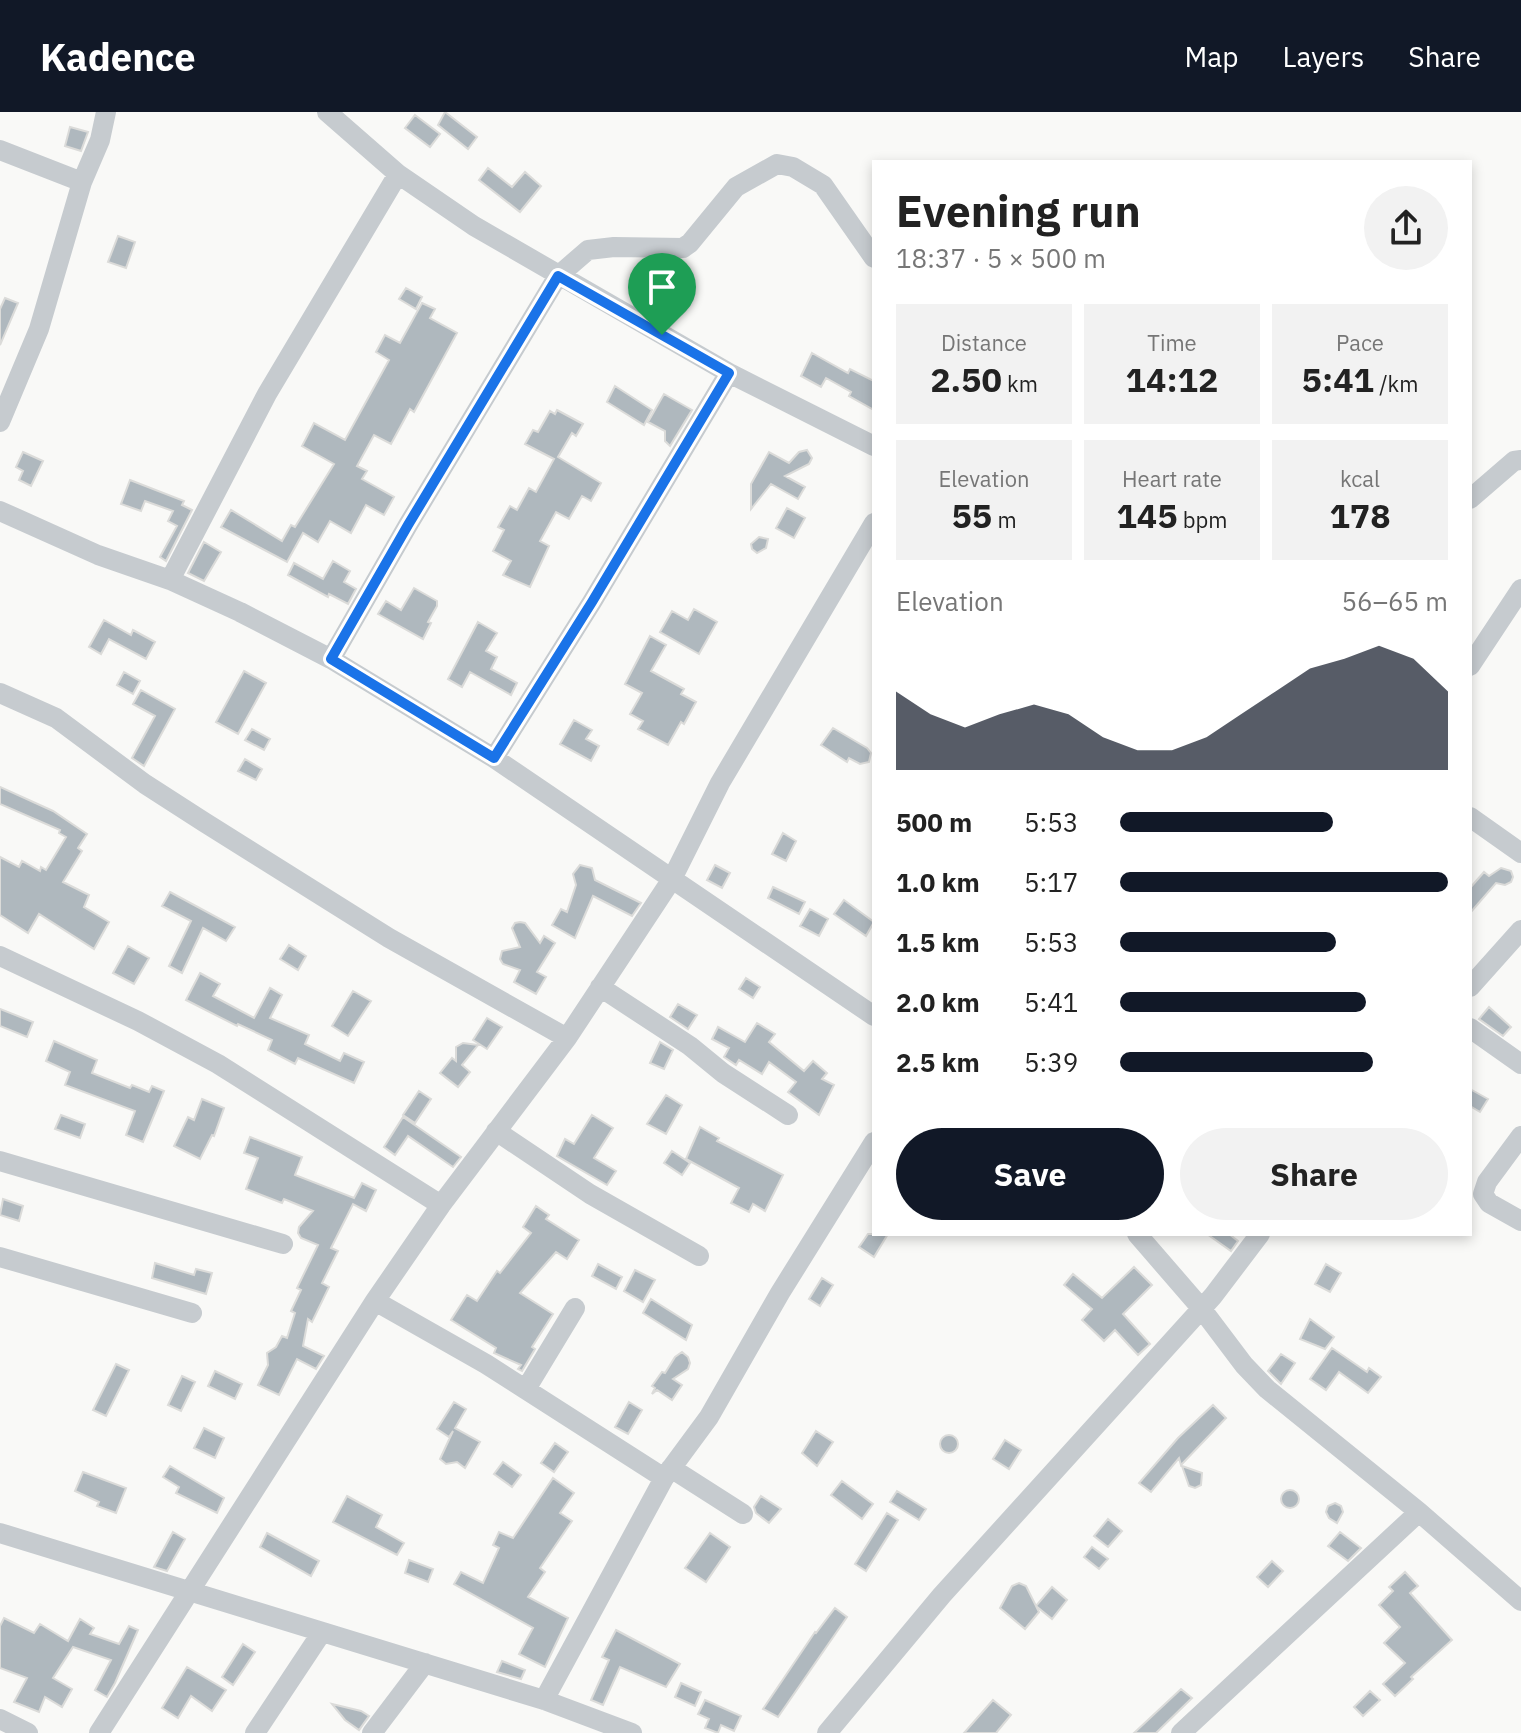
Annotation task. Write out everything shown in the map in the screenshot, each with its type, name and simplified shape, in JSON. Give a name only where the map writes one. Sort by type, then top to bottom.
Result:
[{"type":"street","points":[[0,422],[39,329],[82,182],[100,140],[106,112]]},
{"type":"street","points":[[327,112],[398,174],[474,226],[729,373],[872,445]]},
{"type":"street","points":[[0,150],[82,182]]},
{"type":"street","points":[[331,659],[558,276],[588,250],[614,247],[683,248],[736,187],[777,164],[793,167],[823,185],[872,255]]},
{"type":"street","points":[[170,580],[267,394],[398,174]]},
{"type":"street","points":[[494,758],[729,373]]},
{"type":"street","points":[[1472,497],[1514,461],[1521,460]]},
{"type":"street","points":[[0,511],[98,555],[170,580],[331,659],[494,758],[872,1015]]},
{"type":"street","points":[[99,1733],[375,1301],[441,1205],[567,1038],[672,879],[720,783],[872,526]]},
{"type":"street","points":[[1472,663],[1521,589]]},
{"type":"street","points":[[0,693],[56,718],[145,784],[389,938],[567,1038]]},
{"type":"street","points":[[1472,818],[1521,853]]},
{"type":"street","points":[[1472,985],[1521,930]]},
{"type":"street","points":[[0,956],[138,1021],[218,1064],[441,1205]]},
{"type":"street","points":[[600,987],[788,1115]]},
{"type":"street","points":[[1472,1029],[1521,1064]]},
{"type":"street","points":[[496,1131],[590,1194],[699,1256]]},
{"type":"street","points":[[1521,1136],[1487,1182],[1483,1194],[1489,1203],[1521,1221]]},
{"type":"street","points":[[544,1700],[574,1639],[667,1473],[709,1417],[780,1293],[872,1145]]},
{"type":"street","points":[[0,1161],[283,1244]]},
{"type":"street","points":[[1139,1236],[1267,1389],[1419,1512],[1521,1601]]},
{"type":"street","points":[[827,1733],[951,1585],[1201,1308],[1258,1236]]},
{"type":"street","points":[[0,1257],[192,1313]]},
{"type":"street","points":[[375,1301],[526,1389],[599,1439],[743,1514]]},
{"type":"street","points":[[526,1389],[575,1308]]},
{"type":"street","points":[[1181,1733],[1419,1512]]},
{"type":"street","points":[[0,1533],[544,1700],[593,1726],[632,1733]]},
{"type":"street","points":[[255,1733],[322,1632]]},
{"type":"street","points":[[372,1733],[425,1663]]},
{"type":"street","points":[[0,1719],[28,1733]]},
{"type":"building","points":[[445,112],[477,137],[468,149],[438,125]]},
{"type":"building","points":[[415,115],[440,134],[430,147],[405,128]]},
{"type":"building","points":[[70,127],[88,132],[81,151],[65,146]]},
{"type":"building","points":[[488,168],[512,187],[525,172],[541,186],[520,212],[479,180]]},
{"type":"building","points":[[118,236],[135,242],[126,268],[108,262]]},
{"type":"building","points":[[406,288],[422,297],[416,309],[399,299]]},
{"type":"building","points":[[5,298],[18,303],[0,345],[0,309]]},
{"type":"building","points":[[422,303],[435,309],[430,318],[457,333],[414,412],[410,409],[391,444],[374,435],[357,466],[367,471],[362,479],[394,497],[384,515],[366,505],[351,533],[330,521],[318,542],[303,533],[287,562],[221,527],[231,510],[282,541],[291,525],[295,527],[334,464],[302,446],[314,423],[345,440],[389,360],[376,352],[385,335],[400,343]]},
{"type":"building","points":[[812,353],[848,373],[850,369],[872,380],[872,409],[826,378],[821,387],[801,376]]},
{"type":"building","points":[[615,386],[652,410],[644,425],[607,402]]},
{"type":"building","points":[[664,394],[692,410],[670,446],[665,441],[665,431],[648,422]]},
{"type":"building","points":[[557,410],[583,424],[576,436],[572,433],[558,457],[601,483],[591,501],[582,496],[569,519],[556,512],[540,541],[549,546],[530,587],[503,575],[511,561],[493,551],[504,530],[498,527],[510,506],[517,510],[529,488],[536,492],[554,459],[525,444],[533,430],[538,432],[550,411],[555,414]]},
{"type":"building","points":[[807,450],[812,458],[809,464],[785,476],[805,487],[798,499],[771,484],[751,509],[751,484],[769,452],[789,463],[799,452]]},
{"type":"building","points":[[23,452],[43,461],[31,486],[19,480],[23,471],[16,467]]},
{"type":"building","points":[[130,480],[184,501],[182,505],[192,510],[166,561],[160,557],[177,526],[168,521],[173,511],[145,501],[141,511],[121,504]]},
{"type":"building","points":[[787,508],[805,518],[794,538],[776,528]]},
{"type":"building","points":[[759,537],[768,539],[766,548],[757,553],[751,544]]},
{"type":"building","points":[[204,542],[221,552],[204,581],[188,573]]},
{"type":"building","points":[[333,561],[350,571],[344,582],[356,589],[348,604],[329,594],[328,597],[288,575],[294,563],[323,579]]},
{"type":"building","points":[[414,588],[437,601],[423,639],[378,614],[386,601],[401,610]]},
{"type":"building","points":[[694,609],[717,622],[699,654],[660,632],[672,611],[688,620]]},
{"type":"building","points":[[104,620],[131,635],[133,630],[155,642],[146,659],[109,639],[101,654],[89,647]]},
{"type":"building","points":[[478,622],[497,633],[486,651],[497,657],[491,669],[517,683],[511,695],[470,672],[462,687],[448,679]]},
{"type":"building","points":[[650,636],[666,645],[651,671],[684,689],[681,694],[696,702],[668,745],[638,729],[643,721],[630,714],[642,693],[625,684]]},
{"type":"building","points":[[244,671],[266,683],[238,734],[216,722]]},
{"type":"building","points":[[124,672],[140,681],[133,694],[117,685]]},
{"type":"building","points":[[141,690],[175,709],[144,766],[132,758],[155,716],[133,704]]},
{"type":"building","points":[[574,720],[592,730],[586,739],[599,746],[591,761],[560,744]]},
{"type":"building","points":[[833,728],[867,748],[871,753],[869,762],[860,764],[849,758],[847,762],[821,745]]},
{"type":"building","points":[[252,729],[270,739],[264,750],[245,740]]},
{"type":"building","points":[[245,759],[262,769],[256,780],[238,771]]},
{"type":"building","points":[[0,787],[53,811],[87,834],[78,848],[82,851],[63,882],[89,895],[84,907],[109,922],[94,949],[39,914],[28,933],[0,915],[0,857],[19,867],[22,861],[40,871],[41,867],[46,870],[66,837],[59,833],[60,830],[0,804]]},
{"type":"building","points":[[783,833],[796,841],[786,861],[772,854]]},
{"type":"building","points":[[580,865],[592,868],[595,880],[641,903],[632,916],[593,896],[575,938],[552,925],[561,909],[567,912],[576,885],[573,874]]},
{"type":"building","points":[[715,865],[730,873],[722,888],[707,880]]},
{"type":"building","points":[[1501,868],[1511,871],[1513,877],[1505,885],[1496,883],[1472,911],[1472,886],[1484,872],[1489,876]]},
{"type":"building","points":[[773,887],[805,902],[799,914],[768,898]]},
{"type":"building","points":[[170,892],[235,927],[226,941],[203,928],[182,973],[169,966],[191,921],[162,906]]},
{"type":"building","points":[[844,900],[872,921],[872,926],[866,936],[834,914]]},
{"type":"building","points":[[810,909],[828,919],[819,936],[800,926]]},
{"type":"building","points":[[520,922],[525,923],[540,943],[544,936],[555,943],[537,972],[546,977],[536,994],[514,982],[520,970],[503,964],[500,959],[502,951],[520,947],[512,928]]},
{"type":"building","points":[[289,945],[306,956],[298,970],[280,959]]},
{"type":"building","points":[[128,946],[149,958],[134,984],[113,973]]},
{"type":"building","points":[[200,973],[220,984],[213,996],[254,1018],[270,988],[282,995],[270,1018],[309,1035],[305,1044],[340,1061],[344,1053],[364,1062],[354,1083],[298,1058],[295,1064],[268,1050],[272,1040],[186,1000]]},
{"type":"building","points":[[746,978],[760,987],[753,998],[739,989]]},
{"type":"building","points":[[353,991],[371,1001],[348,1036],[332,1026]]},
{"type":"building","points":[[678,1004],[697,1015],[688,1029],[670,1017]]},
{"type":"building","points":[[1489,1007],[1511,1027],[1503,1036],[1479,1019]]},
{"type":"building","points":[[0,1009],[33,1022],[27,1037],[0,1026]]},
{"type":"building","points":[[487,1018],[502,1027],[487,1049],[473,1040]]},
{"type":"building","points":[[757,1023],[775,1034],[769,1042],[804,1071],[813,1061],[827,1073],[822,1079],[834,1085],[819,1115],[788,1092],[796,1082],[769,1062],[762,1074],[739,1060],[736,1065],[724,1057],[729,1048],[712,1039],[718,1027],[745,1042]]},
{"type":"building","points":[[54,1041],[97,1060],[92,1073],[130,1088],[132,1085],[149,1092],[152,1086],[164,1091],[143,1142],[126,1135],[135,1111],[65,1085],[70,1072],[46,1061]]},
{"type":"building","points":[[660,1042],[673,1050],[664,1069],[650,1063]]},
{"type":"building","points":[[463,1043],[478,1045],[462,1065],[470,1072],[458,1087],[440,1073],[452,1058],[456,1061],[456,1047]]},
{"type":"building","points":[[1472,1090],[1488,1099],[1480,1112],[1472,1107]]},
{"type":"building","points":[[419,1091],[431,1099],[415,1123],[403,1115]]},
{"type":"building","points":[[666,1095],[682,1105],[666,1134],[647,1124]]},
{"type":"building","points":[[202,1099],[224,1108],[214,1136],[200,1159],[174,1146],[188,1117],[194,1120]]},
{"type":"building","points":[[61,1115],[85,1124],[80,1138],[55,1129]]},
{"type":"building","points":[[592,1115],[613,1128],[594,1158],[616,1171],[607,1185],[557,1156],[565,1139],[574,1144]]},
{"type":"building","points":[[403,1117],[461,1157],[453,1167],[408,1136],[395,1155],[384,1147]]},
{"type":"building","points":[[700,1127],[719,1138],[717,1141],[783,1175],[765,1211],[753,1204],[749,1212],[731,1203],[739,1188],[686,1159]]},
{"type":"building","points":[[250,1137],[302,1157],[295,1175],[354,1198],[362,1183],[376,1190],[366,1211],[353,1204],[331,1248],[338,1251],[322,1283],[329,1287],[312,1322],[308,1319],[303,1346],[324,1356],[316,1369],[297,1359],[279,1395],[258,1385],[268,1365],[267,1353],[276,1347],[282,1336],[287,1338],[295,1313],[291,1311],[301,1290],[297,1288],[318,1245],[301,1238],[298,1233],[299,1227],[313,1211],[246,1189],[258,1158],[244,1153]]},
{"type":"building","points":[[672,1151],[690,1163],[682,1175],[664,1163]]},
{"type":"building","points":[[3,1199],[23,1206],[19,1221],[0,1215]]},
{"type":"building","points":[[536,1206],[549,1215],[546,1219],[579,1240],[567,1259],[556,1252],[520,1293],[553,1314],[532,1347],[535,1349],[522,1371],[518,1369],[521,1365],[494,1353],[496,1348],[451,1320],[467,1295],[477,1301],[497,1271],[500,1273],[531,1233],[523,1227]]},
{"type":"building","points":[[868,1234],[887,1236],[874,1257],[859,1247]]},
{"type":"building","points":[[1210,1236],[1232,1236],[1238,1241],[1231,1251]]},
{"type":"building","points":[[155,1263],[194,1275],[196,1269],[212,1273],[206,1294],[152,1278]]},
{"type":"building","points":[[598,1264],[622,1277],[616,1289],[592,1276]]},
{"type":"building","points":[[1326,1264],[1341,1273],[1330,1292],[1315,1284]]},
{"type":"building","points":[[1134,1267],[1152,1285],[1123,1314],[1150,1344],[1138,1355],[1115,1330],[1104,1341],[1082,1320],[1092,1309],[1064,1285],[1073,1274],[1102,1298]]},
{"type":"building","points":[[635,1270],[655,1280],[643,1302],[624,1291]]},
{"type":"building","points":[[822,1278],[833,1285],[820,1306],[809,1299]]},
{"type":"building","points":[[651,1299],[692,1325],[686,1340],[643,1313]]},
{"type":"building","points":[[1310,1319],[1334,1337],[1325,1349],[1300,1339]]},
{"type":"building","points":[[1332,1348],[1367,1372],[1369,1368],[1381,1377],[1368,1393],[1339,1372],[1326,1390],[1310,1379]]},
{"type":"building","points":[[682,1352],[690,1363],[688,1369],[673,1379],[682,1385],[672,1400],[657,1390],[652,1394],[655,1388],[652,1386],[662,1372],[665,1373]]},
{"type":"building","points":[[1281,1354],[1295,1363],[1281,1384],[1268,1371]]},
{"type":"building","points":[[116,1364],[129,1370],[106,1416],[93,1410]]},
{"type":"building","points":[[215,1371],[242,1384],[235,1399],[208,1386]]},
{"type":"building","points":[[182,1376],[195,1382],[181,1411],[168,1405]]},
{"type":"building","points":[[454,1402],[466,1409],[455,1428],[480,1442],[465,1468],[457,1462],[446,1464],[440,1459],[453,1431],[449,1437],[437,1429]]},
{"type":"building","points":[[629,1402],[642,1410],[628,1434],[615,1427]]},
{"type":"building","points":[[1213,1405],[1226,1418],[1181,1465],[1179,1458],[1151,1492],[1139,1483],[1178,1438]]},
{"type":"building","points":[[204,1428],[224,1438],[215,1458],[194,1448]]},
{"type":"building","points":[[816,1431],[833,1442],[817,1466],[802,1453]]},
{"type":"building","points":[[949,1435],[958,1444],[949,1453],[940,1444]]},
{"type":"building","points":[[1005,1440],[1021,1450],[1009,1469],[993,1459]]},
{"type":"building","points":[[555,1443],[568,1452],[554,1472],[541,1463]]},
{"type":"building","points":[[503,1462],[521,1475],[512,1487],[494,1474]]},
{"type":"building","points":[[170,1466],[224,1498],[217,1513],[176,1493],[179,1487],[163,1477]]},
{"type":"building","points":[[1182,1466],[1202,1473],[1201,1485],[1195,1488],[1189,1486]]},
{"type":"building","points":[[83,1472],[126,1488],[116,1513],[97,1506],[99,1502],[75,1491]]},
{"type":"building","points":[[553,1478],[574,1493],[560,1513],[572,1521],[540,1568],[545,1572],[528,1597],[568,1618],[545,1667],[519,1654],[533,1628],[454,1584],[461,1572],[483,1583],[499,1548],[493,1545],[499,1532],[513,1538]]},
{"type":"building","points":[[842,1481],[873,1504],[862,1519],[831,1495]]},
{"type":"building","points":[[1290,1490],[1299,1499],[1290,1508],[1281,1499]]},
{"type":"building","points":[[897,1491],[926,1509],[919,1520],[890,1502]]},
{"type":"building","points":[[347,1496],[382,1515],[376,1527],[404,1543],[397,1555],[333,1522]]},
{"type":"building","points":[[761,1496],[781,1509],[769,1523],[756,1513],[754,1507]]},
{"type":"building","points":[[1335,1503],[1341,1506],[1343,1512],[1337,1523],[1326,1512],[1328,1506]]},
{"type":"building","points":[[887,1513],[898,1520],[866,1571],[855,1564]]},
{"type":"building","points":[[1108,1519],[1122,1531],[1108,1547],[1094,1536]]},
{"type":"building","points":[[173,1532],[185,1539],[167,1571],[154,1567]]},
{"type":"building","points":[[1340,1532],[1361,1548],[1348,1561],[1328,1546]]},
{"type":"building","points":[[267,1533],[319,1561],[311,1576],[260,1547]]},
{"type":"building","points":[[710,1533],[730,1547],[706,1582],[685,1568]]},
{"type":"building","points":[[1092,1547],[1108,1559],[1099,1569],[1084,1557]]},
{"type":"building","points":[[409,1560],[433,1569],[428,1582],[405,1573]]},
{"type":"building","points":[[1272,1561],[1283,1571],[1268,1587],[1257,1577]]},
{"type":"building","points":[[1405,1572],[1418,1586],[1410,1593],[1452,1640],[1395,1696],[1383,1684],[1405,1663],[1384,1643],[1400,1627],[1379,1605],[1393,1591],[1389,1587]]},
{"type":"building","points":[[1019,1583],[1026,1586],[1039,1612],[1025,1629],[1000,1608],[1012,1586]]},
{"type":"building","points":[[1052,1587],[1067,1600],[1052,1619],[1036,1606]]},
{"type":"building","points":[[835,1608],[847,1617],[778,1717],[763,1709],[815,1632]]},
{"type":"building","points":[[4,1618],[34,1633],[40,1624],[68,1641],[80,1619],[94,1628],[90,1634],[119,1644],[129,1626],[138,1630],[107,1697],[95,1690],[111,1660],[73,1647],[53,1678],[72,1689],[62,1707],[45,1697],[39,1712],[14,1702],[27,1678],[0,1668],[0,1626]]},
{"type":"building","points":[[616,1630],[680,1664],[666,1687],[620,1667],[603,1705],[591,1700],[609,1660],[602,1657]]},
{"type":"building","points":[[243,1644],[255,1652],[233,1685],[222,1677]]},
{"type":"building","points":[[502,1661],[525,1670],[521,1679],[497,1672]]},
{"type":"building","points":[[187,1667],[226,1690],[212,1711],[191,1696],[178,1718],[162,1708]]},
{"type":"building","points":[[681,1683],[701,1692],[695,1706],[675,1697]]},
{"type":"building","points":[[1181,1689],[1192,1698],[1156,1733],[1134,1733]]},
{"type":"building","points":[[1370,1691],[1380,1700],[1363,1716],[1354,1707]]},
{"type":"building","points":[[705,1700],[741,1716],[734,1731],[721,1725],[718,1733],[705,1728],[709,1719],[698,1714]]},
{"type":"building","points":[[993,1700],[1011,1715],[996,1733],[964,1733]]},
{"type":"building","points":[[332,1704],[369,1716],[359,1730],[345,1720]]},
{"type":"route","points":[[558,276],[662,335],[729,373],[494,758],[331,659],[558,276]]}]
